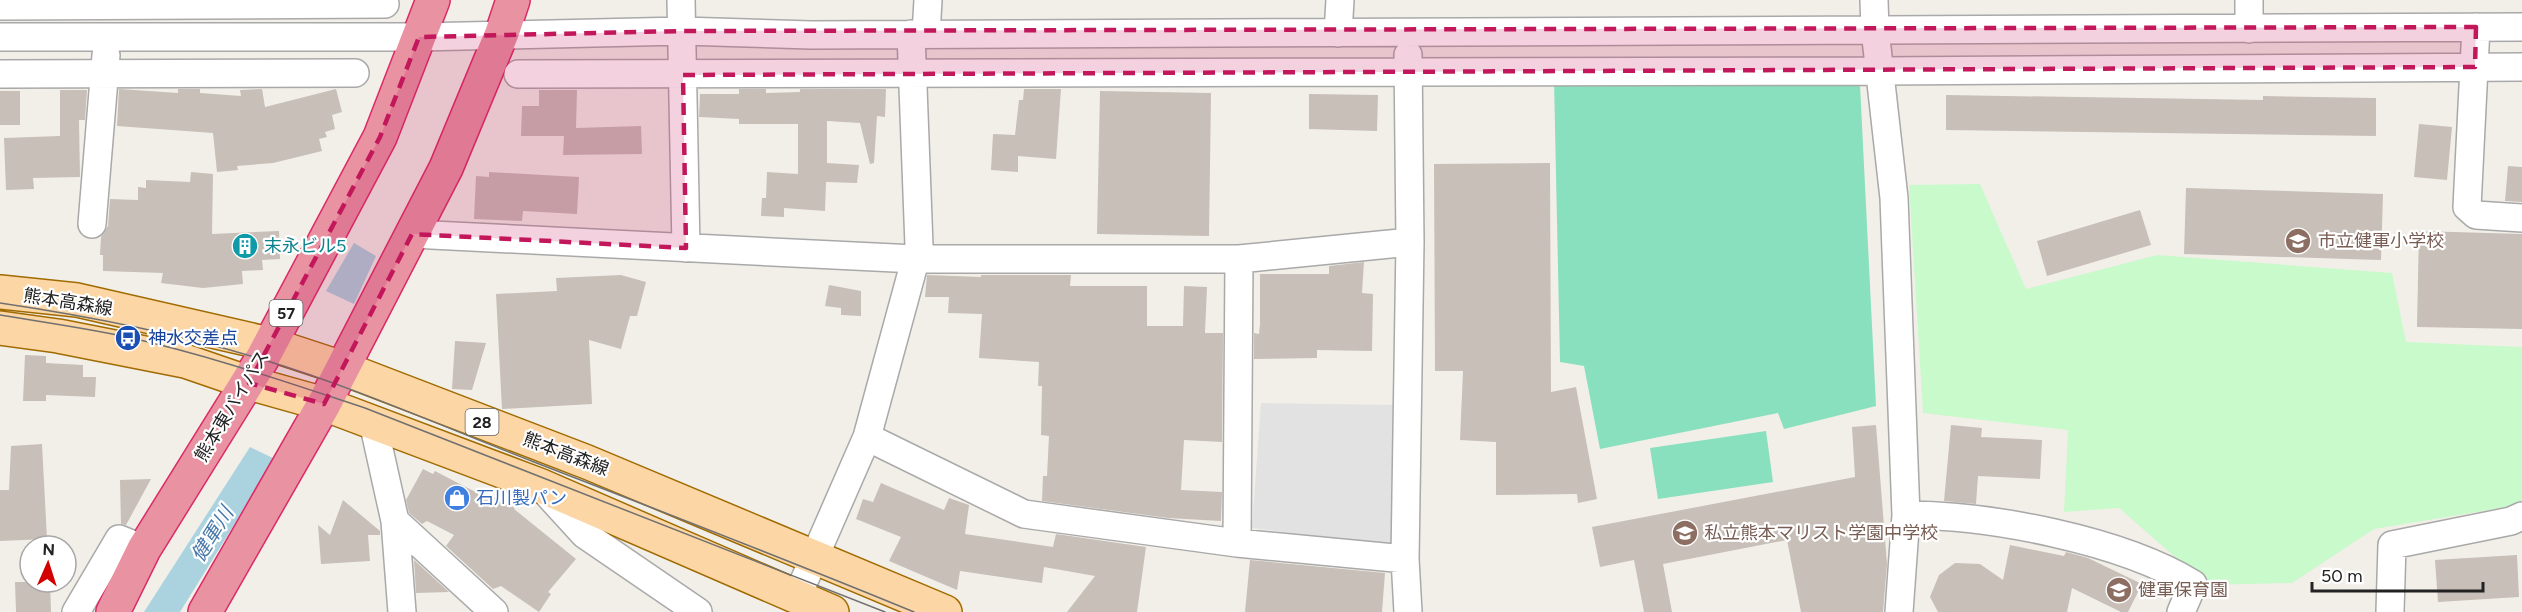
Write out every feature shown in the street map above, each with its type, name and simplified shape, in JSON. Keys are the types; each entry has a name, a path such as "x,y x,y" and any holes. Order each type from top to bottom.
{"highway":[{"name":"熊本東バイパス","path":"113,612 144,549 249,383 380,137 433,0"},
{"path":"205,612 324,404 446,168 502,33 513,0"}],"main road":[{"name":"熊本高森線","path":"0,292 77,300 269,344 342,368 587,462 945,612"},
{"name":"熊本高森線","path":"0,328 58,336 185,361 249,383 324,404 539,485 832,612"}],"street":[{"path":"681,0 686,248"},
{"path":"797,597 867,437 919,246 912,74 918,34 928,0"},
{"path":"1338,33 1340,0"},
{"path":"1874,0 1879,71 1894,198 1906,515 1899,612"},
{"path":"2249,0 2250,29"},
{"path":"187,35 189,2"},
{"path":"0,6 189,2 385,4"},
{"path":"2476,27 2467,207 2476,215 2522,218"},
{"path":"0,37 187,35 419,37 502,33 682,31 918,34 1408,33 2522,27"},
{"path":"1408,33 1410,242 1406,559 1408,612"},
{"path":"92,224 107,36"},
{"path":"518,74 2522,67"},
{"path":"0,74 355,73"},
{"path":"412,234 915,259 1239,259 1410,242"},
{"path":"1237,543 1239,259"},
{"path":"373,422 395,521 402,612"},
{"path":"867,437 1024,514 1237,543 1406,559"},
{"path":"539,485 584,534 698,612"},
{"path":"1906,515 1974,519 2048,532 2130,554 2171,571 2193,584 2181,612"},
{"path":"2390,612 2392,545 2511,521 2522,516"},
{"path":"395,521 494,612"},
{"path":"76,612 118,539 144,549"}],"highlighted area":[{"path":"2476,27 2475,67 683,75 686,248 412,234 324,404 249,383 380,137 419,37 682,31"}],"green space":[{"path":"1554,80 1860,85 1876,406 1784,429 1778,413 1600,449 1584,366 1560,362"},
{"path":"1980,184 2026,289 2157,255 2392,273 2406,342 2522,347 2522,500 2507,507 2374,529 2292,583 2207,585 2119,508 2064,512 2068,430 1923,413 1909,185"},
{"path":"1766,431 1773,482 1658,499 1650,448"}],"shaded area":[{"path":"1261,403 1397,405 1393,546 1252,528"}],"water":[{"path":"354,243 376,256 354,304 326,291"},
{"name":"健軍川","path":"250,447 275,459 180,612 144,612"}],"building":[{"path":"119,89 178,93 178,89 200,89 200,93 241,96 240,90 262,89 265,107 336,89 342,112 332,115 335,129 325,132 327,137 319,139 322,151 273,163 237,166 238,170 217,172 213,133 117,126"},
{"path":"739,89 766,89 766,93 800,92 800,89 886,89 885,117 877,116 874,163 870,164 860,123 827,121 827,163 859,165 857,183 826,182 825,211 784,208 784,217 761,216 762,198 766,198 767,172 798,174 798,124 739,124 739,119 699,117 700,94 739,94"},
{"path":"1024,89 1061,89 1056,159 1018,156 1018,172 991,170 993,134 1015,135 1019,100 1023,100"},
{"path":"60,90 87,90 85,120 79,120 80,177 33,178 34,189 6,190 4,138 60,136"},
{"path":"539,90 577,90 576,128 641,126 642,154 563,155 564,136 521,136 522,106 539,106"},
{"path":"0,91 20,91 20,125 0,125"},
{"path":"1100,91 1211,93 1209,236 1097,234"},
{"path":"1309,94 1378,95 1377,131 1309,129"},
{"path":"1946,95 2263,100 2263,96 2376,98 2376,136 1946,130"},
{"path":"2419,124 2452,127 2447,180 2414,177"},
{"path":"1550,163 1551,392 1576,387 1597,499 1578,503 1577,494 1496,495 1496,442 1460,440 1463,371 1435,371 1434,164"},
{"path":"2508,166 2522,167 2522,202 2505,201"},
{"path":"191,172 213,174 212,234 279,231 280,259 262,260 263,270 242,271 243,284 203,288 161,283 163,273 103,271 103,255 100,255 101,237 108,226 110,199 138,200 138,187 146,188 146,180 190,182"},
{"path":"489,172 579,177 577,214 523,211 522,221 474,219 476,176 489,177"},
{"path":"2186,188 2383,194 2381,260 2184,254"},
{"path":"2140,210 2151,245 2047,276 2037,241"},
{"path":"2419,231 2522,234 2522,329 2417,327"},
{"path":"1364,262 1362,293 1373,294 1372,351 1317,350 1317,358 1254,359 1254,333 1259,334 1260,324 1260,274 1329,274 1329,266"},
{"path":"621,275 646,282 637,316 630,316 621,349 589,340 592,404 502,409 496,294 557,291 556,278"},
{"path":"927,275 981,277 981,275 1071,275 1070,286 1147,286 1147,326 1183,326 1184,286 1207,287 1205,333 1223,333 1222,442 1184,440 1181,490 1222,492 1221,521 1168,518 1042,501 1043,476 1047,476 1049,436 1041,435 1042,386 1038,386 1039,362 979,358 982,314 948,313 949,297 925,297"},
{"path":"829,285 861,291 861,316 841,315 841,308 825,306"},
{"path":"455,341 486,343 472,390 452,389"},
{"path":"25,355 46,356 46,363 83,365 83,377 96,377 95,397 46,395 46,401 23,401"},
{"path":"1876,425 1887,564 1883,612 1801,612 1787,540 1663,564 1672,612 1644,612 1634,560 1600,567 1592,527 1855,477 1852,427"},
{"path":"1951,425 1982,428 1981,437 2042,440 2040,479 1978,476 1976,504 1944,501"},
{"path":"42,444 47,534 18,534 18,540 0,541 0,490 9,490 11,446"},
{"path":"423,469 433,474 435,471 481,495 483,491 515,508 576,559 548,592 551,594 539,612 501,586 493,589 446,546 454,535 427,521 422,524 409,513 406,500"},
{"path":"151,479 126,525 121,524 120,480"},
{"path":"881,483 944,510 949,498 969,505 965,534 1053,547 1056,534 1146,547 1137,612 1067,612 1095,576 1044,567 1042,583 960,571 957,590 889,561 901,537 856,519 863,499 873,502"},
{"path":"343,500 380,531 380,535 368,535 370,561 321,564 318,525 330,535"},
{"path":"2010,545 2064,556 2066,552 2088,558 2142,584 2128,612 2121,612 2072,588 2067,612 1938,612 1930,597 1939,575 1955,563 1980,564 2003,580"},
{"path":"2517,555 2519,597 2438,602 2435,560"},
{"path":"414,560 449,592 416,593"},
{"path":"1250,560 1385,573 1382,612 1245,612"},
{"path":"15,582 18,582 18,594 50,594 51,612 16,612"}],"tram line":[{"path":"0,303 164,333 296,370 399,408 914,612"},
{"path":"0,315 157,344 365,408 885,612"}],"place":[{"name":"市立健軍小学校","path":"2298,241"},
{"name":"末永ビル5","path":"245,246"},
{"name":"神水交差点","path":"128,338"},
{"name":"石川製パン","path":"457,498"},
{"name":"私立熊本マリスト学園中学校","path":"1685,533"},
{"name":"健軍保育園","path":"2119,590"}]}
